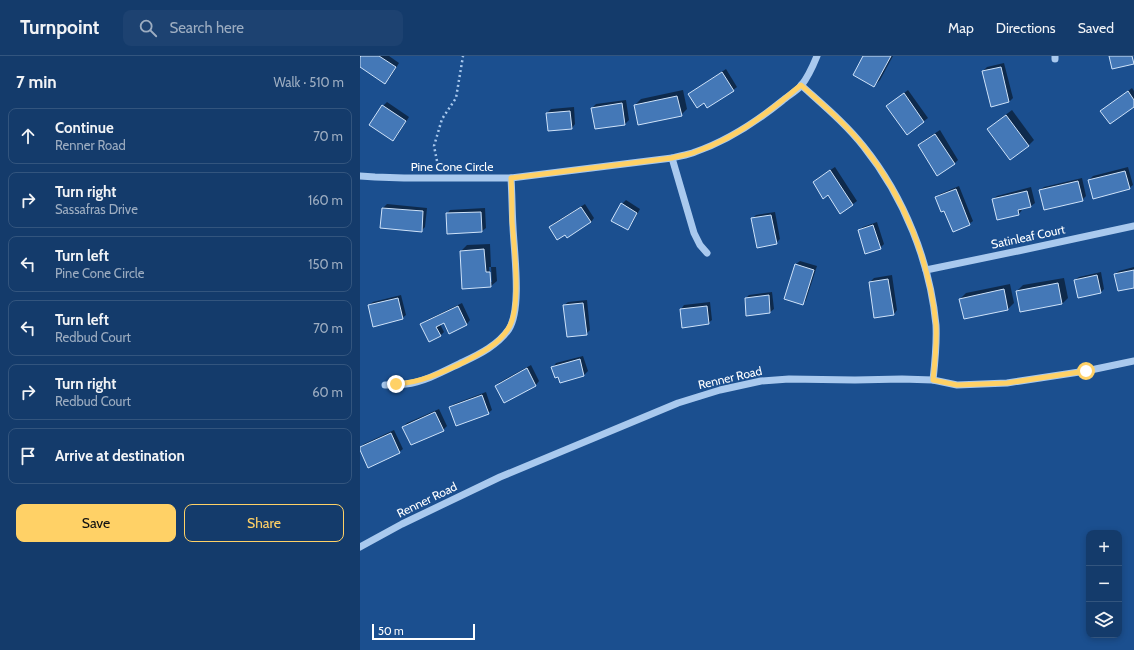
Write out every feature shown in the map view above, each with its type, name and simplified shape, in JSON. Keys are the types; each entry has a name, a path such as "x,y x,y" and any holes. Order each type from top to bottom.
{"street":[{"name":"Pine Cone Circle","path":"360,176 404,178 511,178 672,158 695,153 733,135 757,120 801,85 817,56"},
{"path":"801,85 851,131 875,160 895,193 903,210 926,270 936,326 936,351 933,380"},
{"path":"672,158 694,233 700,245 707,254"},
{"path":"385,385 407,384 424,379 458,365 488,349 508,329 513,320 516,294 511,178"},
{"name":"Satinleaf Court","path":"926,270 1134,226"},
{"name":"Renner Road","path":"360,547 402,524 500,476 678,403 720,390 761,381 789,378 933,380 957,385 1007,383 1086,371 1134,361"}],"path":[{"path":"437,161 434,146 442,120 456,98 463,56"}],"building":[{"path":"361,56 379,56 396,67 385,84 360,67"},
{"path":"863,56 891,56 874,87 853,75"},
{"path":"1109,56 1132,56 1134,64 1112,69"},
{"path":"1001,67 1009,102 991,107 982,71"},
{"path":"722,72 734,91 707,108 704,103 697,108 688,94"},
{"path":"1128,91 1134,100 1134,107 1110,124 1100,111"},
{"path":"904,93 924,122 907,135 886,106"},
{"path":"677,96 682,116 638,125 634,105"},
{"path":"622,103 625,125 595,129 591,108"},
{"path":"382,105 406,121 393,141 369,125"},
{"path":"570,111 572,129 548,131 546,113"},
{"path":"1006,115 1029,146 1010,160 987,129"},
{"path":"935,134 955,164 937,176 918,145"},
{"path":"830,170 853,205 840,214 828,195 823,199 813,182"},
{"path":"1125,171 1130,189 1093,199 1088,180"},
{"path":"1078,181 1083,201 1044,210 1039,190"},
{"path":"956,189 970,225 953,232 944,211 941,212 935,197"},
{"path":"1027,191 1031,207 1018,210 1019,215 997,220 992,199"},
{"path":"621,203 637,213 628,230 611,221"},
{"path":"581,207 591,222 567,238 565,235 557,240 549,227"},
{"path":"382,208 423,211 422,232 380,228"},
{"path":"481,212 482,232 447,234 446,213"},
{"path":"771,215 777,244 757,248 751,218"},
{"path":"873,225 881,249 865,254 858,230"},
{"path":"484,249 486,272 490,272 491,287 462,289 460,251"},
{"path":"795,264 814,270 803,305 784,299"},
{"path":"1134,270 1134,288 1118,291 1114,274"},
{"path":"1097,275 1101,293 1078,298 1074,280"},
{"path":"888,279 894,315 874,318 869,282"},
{"path":"1058,283 1062,304 1020,312 1016,291"},
{"path":"1004,289 1008,310 964,319 959,299"},
{"path":"769,295 770,313 746,316 745,298"},
{"path":"398,298 403,319 373,327 368,305"},
{"path":"583,303 587,335 567,337 563,305"},
{"path":"458,306 467,325 449,334 444,323 436,327 441,336 429,342 420,324"},
{"path":"707,306 709,324 682,328 680,309"},
{"path":"580,359 584,376 560,383 558,377 555,378 551,367"},
{"path":"527,368 536,386 504,403 495,386"},
{"path":"482,395 489,414 456,426 449,407"},
{"path":"435,412 444,431 411,445 402,427"},
{"path":"391,433 400,453 368,468 360,447"}],"route":[{"path":"396,384 407,384 424,379 458,365 488,349 508,329 513,320 516,294 511,178 672,158 695,153 718,143 757,120 801,85 851,131 864,146 875,160 895,193 903,210 926,270 934,309 936,351 933,380 957,385 1007,383 1086,371"}]}
